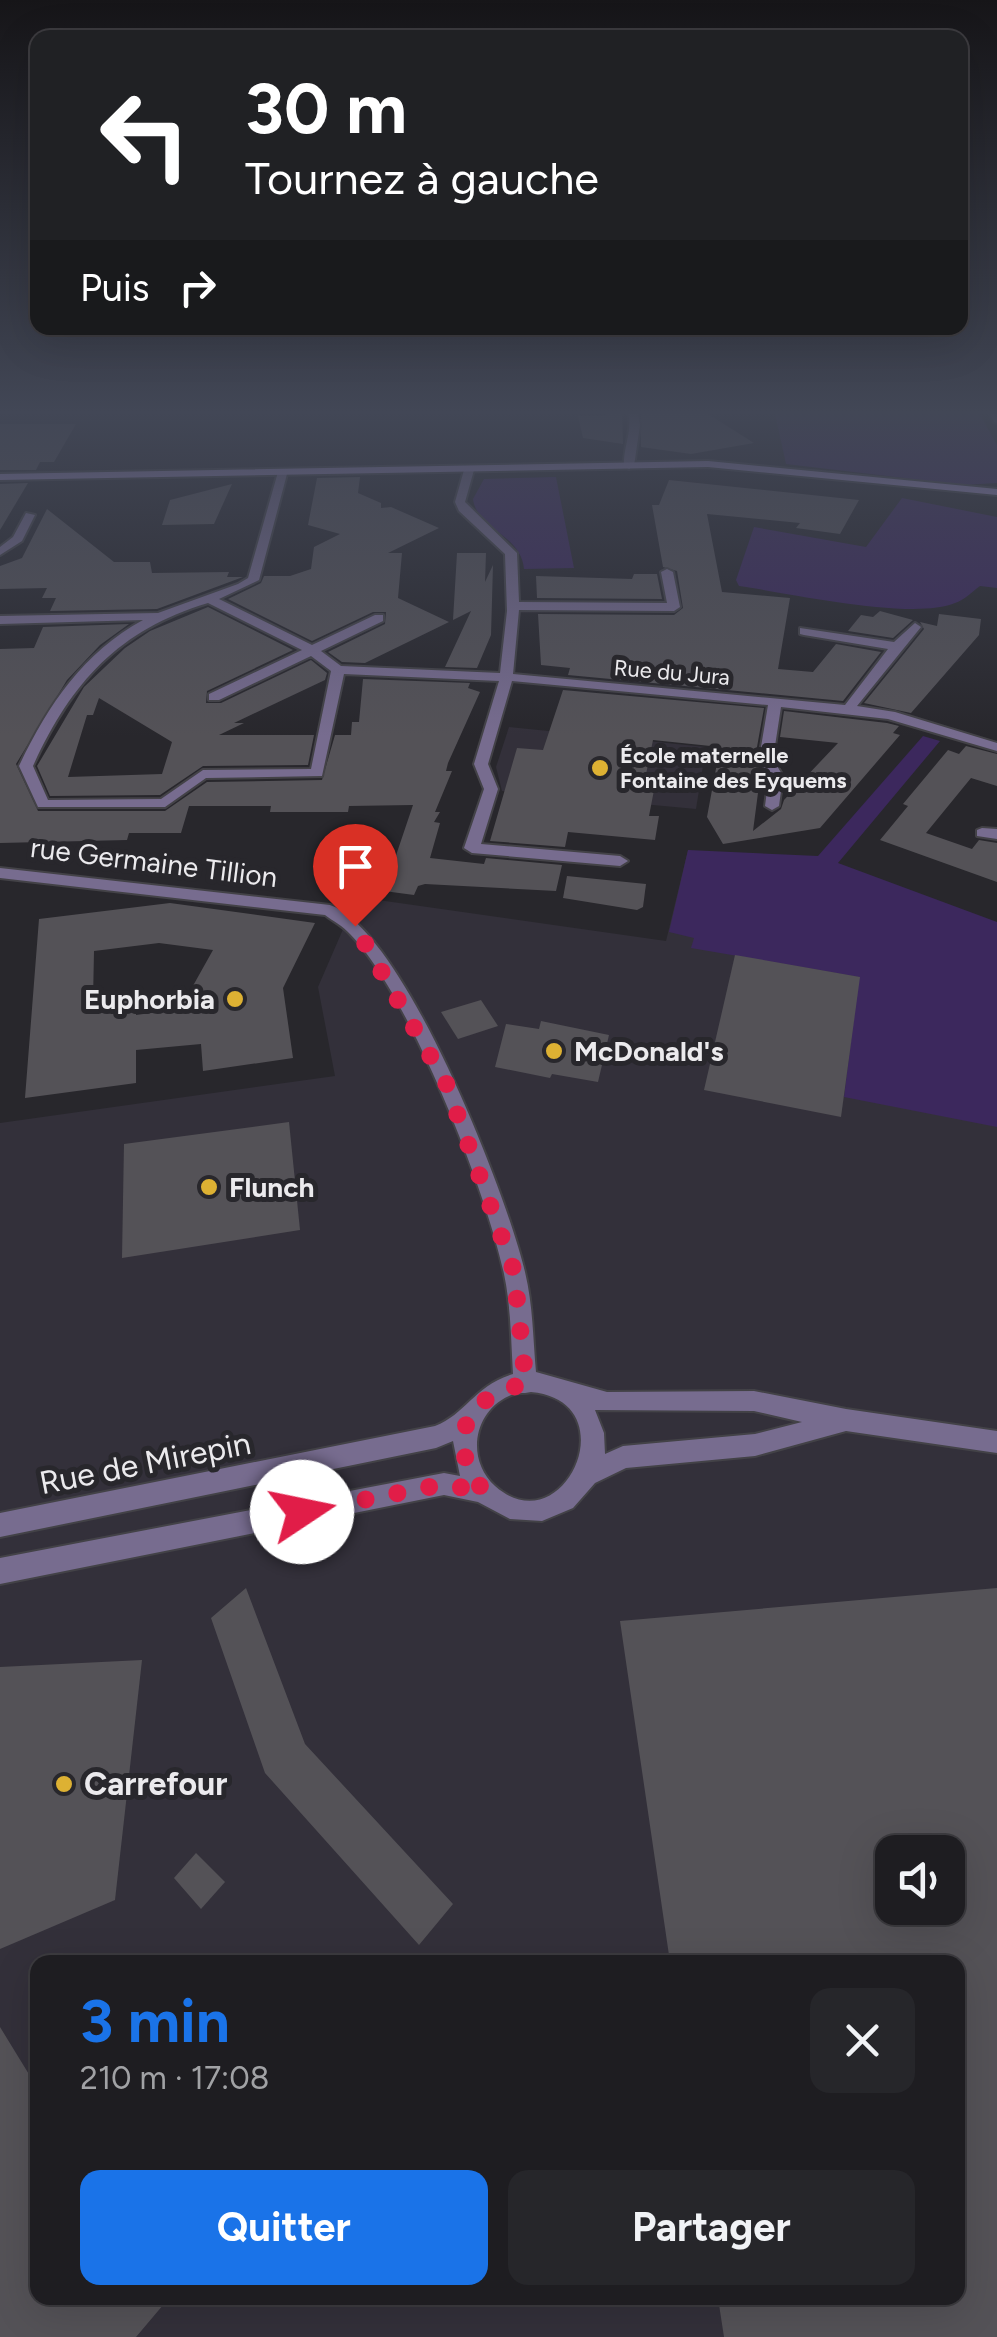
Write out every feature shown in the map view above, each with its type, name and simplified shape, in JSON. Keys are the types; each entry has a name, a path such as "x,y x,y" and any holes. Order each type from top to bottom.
{"street":[{"path":"0,552 18,539 28,518"},
{"path":"211,600 310,650 338,670 317,773 203,774 165,803 43,804 26,766 50,710 97,656 160,616 211,600 254,580 270,518"},
{"path":"476,518 511,553 515,636 507,691 481,764 491,790 472,848 620,860"},
{"path":"514,606 674,606 668,572"},
{"path":"0,620 160,616"},
{"path":"214,697 379,618"},
{"path":"848,709 881,672 894,646 915,626"},
{"path":"804,630 894,646"},
{"name":"Rue du Jura","path":"338,670 507,677 848,709 890,714 997,748"},
{"path":"772,806 776,776 766,759 775,702"},
{"name":"rue Germaine Tillion","path":"0,873 330,910 355,926 446,1083 514,1271 526,1384"},
{"path":"846,1420 755,1445 623,1456 590,1473 574,1492 540,1507 502,1502 485,1492 470,1475 462,1454 463,1433 471,1413 504,1388 526,1384 607,1402 754,1401 846,1420 997,1442"},
{"path":"564,1393 579,1405 596,1437 590,1473"},
{"name":"Rue de Mirepin","path":"0,1526 436,1437 456,1429 471,1413"},
{"path":"0,1571 444,1484 485,1492"}],"shaded area":[{"path":"482,518 564,518 574,568 524,569 521,557"},
{"path":"887,518 997,518 997,588 980,586 955,603 910,609 850,604 739,586 736,580 754,527 866,547"},
{"name":"École maternelle Fontaine des Eyquems","path":"509,727 706,747 696,809 502,791 496,767"},
{"path":"923,736 940,741 838,863 997,922 997,1127 844,1097 859,977 691,948 694,938 669,932 688,850 818,856"},
{"path":"688,850 997,922 997,2337 0,2337 0,1123 335,1076 318,987 357,897 666,941"}],"building":[{"path":"42,518 58,518 114,562 150,562 152,573 229,572 227,577 243,577 157,609 50,611 56,598 42,598 47,588 0,589 0,566 22,558"},
{"path":"164,518 217,518 214,524 162,525"},
{"path":"309,518 416,518 439,528 388,553 402,553 398,598 449,622 365,663 342,662 328,652 385,624 386,612 373,612 312,641 228,599 261,583 264,576 290,576 311,569 314,547 340,534 308,525"},
{"path":"654,518 708,518 722,592 790,598 778,669 813,672 836,644 881,652 843,701 568,675 570,668 541,665 538,614 674,615 683,608 677,571 663,567"},
{"path":"749,518 849,518 840,534 796,528 800,523"},
{"path":"457,553 486,553 485,582 493,565 491,635 477,668 445,667 471,611 453,620"},
{"path":"634,574 657,574 662,599 537,598 536,576 632,579"},
{"path":"208,607 293,650 207,691 206,703 221,703 311,660 327,673 325,680 234,723 244,723 219,735 314,735 308,765 203,766 160,795 50,796 37,766 84,687 125,648 150,631","holes":["99,698 172,742 162,774 68,777 87,715 93,715"]},
{"path":"880,611 913,620 893,638 848,631 861,615 873,617"},
{"path":"939,614 981,619 979,635 911,713 864,703 924,629 920,622 937,626"},
{"path":"129,624 100,645 67,680 16,764 38,811 165,811 207,782 322,780 335,735 351,735 352,722 359,722 363,679 470,683 468,688 480,692 448,763 446,771 452,771 435,812 440,812 434,822 440,823 430,858 484,864 486,858 562,865 556,891 425,884 418,886 414,895 384,891 413,805 349,806 348,812 270,812 271,806 189,806 181,833 129,833 127,840 0,843 0,649 34,648 43,627"},
{"path":"563,690 764,708 755,758 761,770 753,831 781,809 784,800 838,743 780,737 784,711 887,723 899,726 893,733 900,735 820,828 723,844 707,817 720,747 653,740 644,784 655,785 649,816 659,816 655,840 568,832 565,847 490,841 517,748 543,750"},
{"path":"966,746 997,754 997,786 971,778 926,833 972,849 979,840 997,843 997,882 880,840 908,806 903,804 948,750 959,754"},
{"path":"567,876 646,884 643,907 637,910 563,898"},
{"name":"Euphorbia","path":"170,903 315,923 283,988 293,1058 203,1071 201,1044 136,1050 136,1083 25,1098 39,919","holes":["159,943 213,950 180,1009 136,1015 135,996 93,1001 94,951"]},
{"path":"735,955 860,977 841,1117 704,1090"},
{"path":"481,1000 498,1026 458,1039 441,1012"},
{"name":"McDonald's","path":"541,1021 609,1035 598,1082 495,1067 506,1024 539,1029"},
{"name":"Flunch","path":"289,1122 300,1230 122,1258 124,1144"},
{"name":"Carrefour","path":"246,1588 305,1744 453,1904 419,1945 265,1773 211,1618"},
{"path":"997,1588 997,2337 724,2337 719,2305 965,2305 965,1955 669,1955 620,1621"},
{"name":"Carrefour","path":"142,1660 115,1900 0,1949 0,1667"},
{"path":"196,1853 225,1882 201,1909 174,1878"},
{"path":"0,2027 30,2076 30,2305 163,2305 136,2337 0,2337"}],"place":[{"name":"École maternelle Fontaine des Eyquems","path":"600,768"},
{"name":"Euphorbia","path":"235,999"},
{"name":"McDonald's","path":"554,1051"},
{"name":"Flunch","path":"209,1187"},
{"name":"Carrefour","path":"64,1784"}],"route":[{"path":"302,1512 444,1484 485,1492 470,1475 462,1454 463,1433 471,1413 485,1398 504,1388 526,1384 514,1271 446,1083 355,926"}]}
